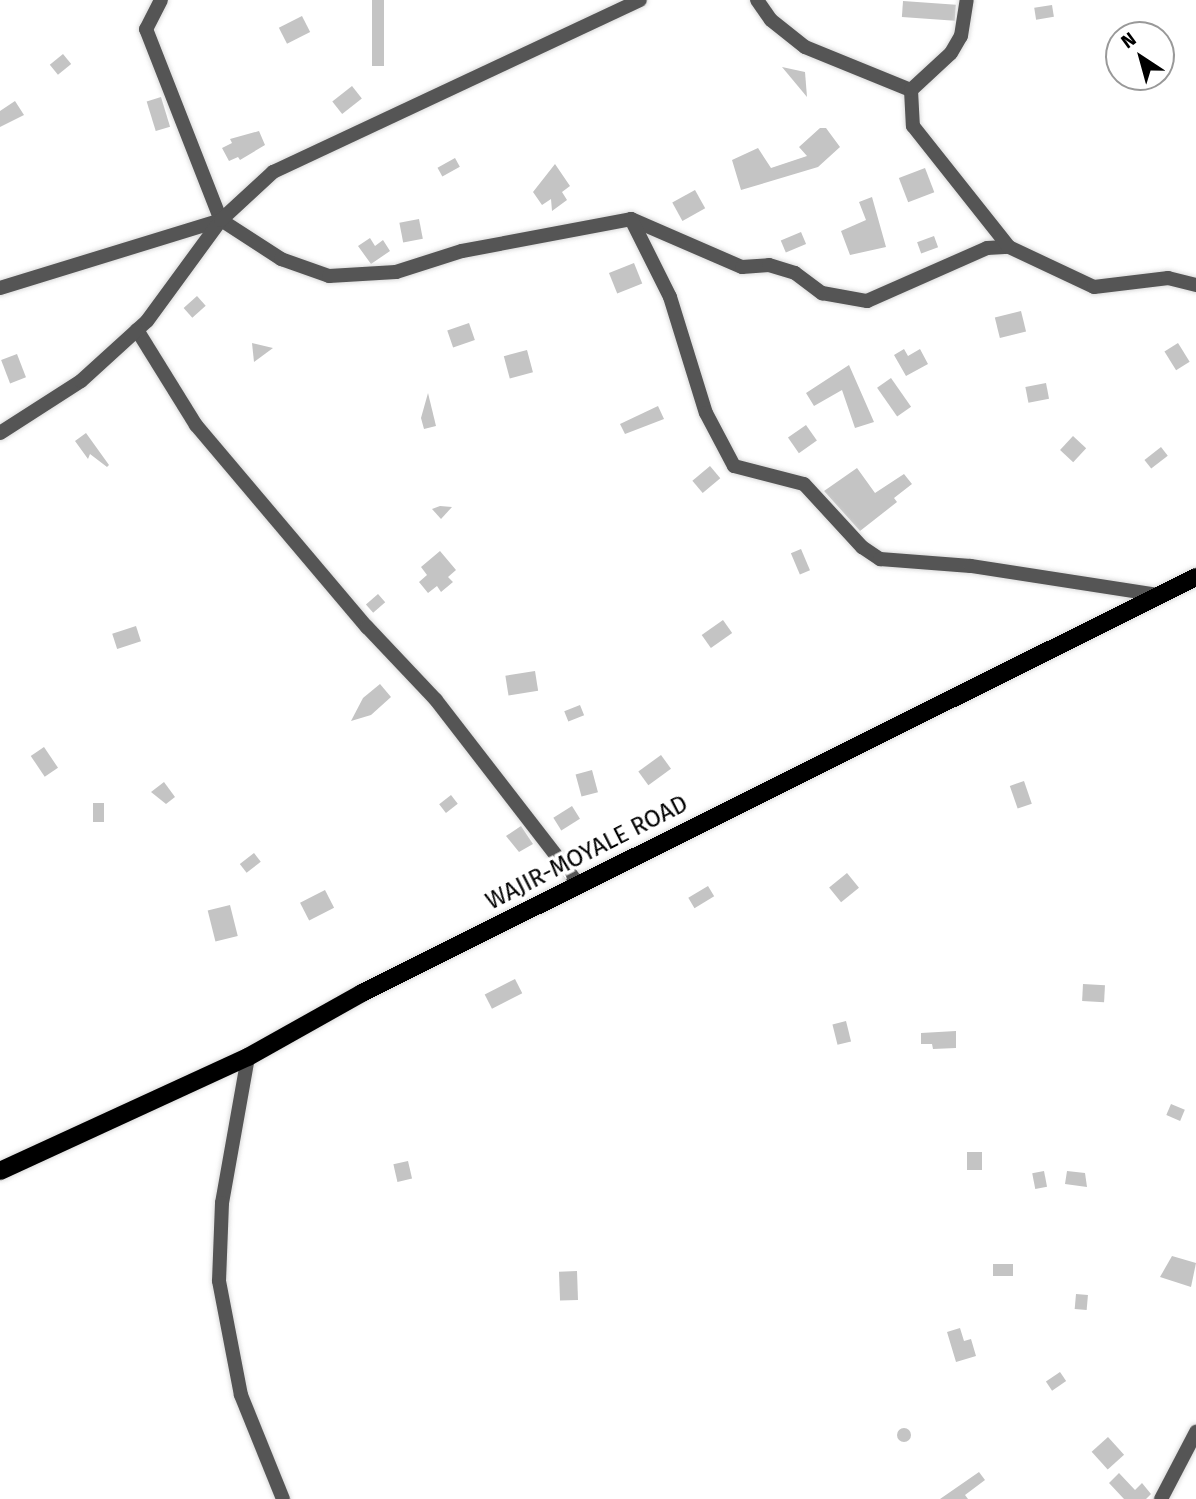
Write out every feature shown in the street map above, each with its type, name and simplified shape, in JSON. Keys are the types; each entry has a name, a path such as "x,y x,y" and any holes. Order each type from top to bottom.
{"main road":[{"name":"WAJIR-MOYALE ROAD","path":"0,1171 248,1057 362,993 1196,577"}],"street":[{"path":"161,0 146,29 220,220 281,259 329,276 396,272 462,251 631,219 742,267 769,265 795,273 822,293 867,301 987,248 1009,247"},
{"path":"0,433 81,381 137,330 163,303 220,220 292,161 376,127 640,0"},
{"path":"757,0 771,20 805,47 911,90"},
{"path":"967,0 961,36 951,52 911,90 913,127 1009,247 1094,287 1168,278 1196,285"},
{"path":"631,219 670,297 706,413 734,466 804,484 862,547 880,559 971,566 1159,595"},
{"path":"0,288 220,220"},
{"path":"137,330 196,425 367,627 436,700 578,884"},
{"path":"248,1057 222,1203 219,1281 241,1395 283,1499"},
{"path":"1161,1499 1196,1432"}],"building":[{"path":"372,0 384,0 384,66 372,66"},
{"path":"903,1 956,5 955,21 902,17"},
{"path":"1052,5 1054,17 1036,20 1034,8"},
{"path":"302,16 310,32 287,44 279,28"},
{"path":"63,54 71,64 58,75 50,65"},
{"path":"782,67 805,72 807,97"},
{"path":"352,86 362,99 342,114 332,101"},
{"path":"161,97 170,127 156,131 147,101"},
{"path":"15,101 24,115 0,127 0,111"},
{"path":"820,128 826,128 840,147 818,167 741,190 732,160 758,148 771,168 807,156 799,147"},
{"path":"259,131 265,145 240,160 238,157 229,161 222,148 232,143 230,139"},
{"path":"455,158 460,167 442,176 438,168"},
{"path":"555,164 570,186 562,192 567,200 552,211 551,199 542,205 533,192"},
{"path":"925,168 934,192 908,202 899,178"},
{"path":"695,190 705,208 682,221 672,203"},
{"path":"872,197 886,247 850,255 841,231 866,220 859,202"},
{"path":"419,219 423,239 403,242 399,223"},
{"path":"801,232 806,244 786,253 781,241"},
{"path":"934,236 938,247 921,253 917,242"},
{"path":"370,238 375,246 383,240 390,251 371,264 358,246"},
{"path":"634,263 642,283 617,294 609,273"},
{"path":"197,296 206,306 192,318 184,308"},
{"path":"1021,311 1026,331 1000,338 995,318"},
{"path":"469,323 475,340 453,348 447,330"},
{"path":"252,343 273,348 254,362"},
{"path":"1178,343 1190,362 1176,370 1164,351"},
{"path":"904,349 908,356 920,349 928,364 906,376 894,355"},
{"path":"527,350 533,372 510,378 504,356"},
{"path":"17,354 26,377 10,383 1,360"},
{"path":"849,365 874,422 855,428 842,390 814,406 806,393"},
{"path":"891,378 911,407 897,416 877,388"},
{"path":"1046,383 1049,399 1028,403 1025,387"},
{"path":"428,393 436,426 424,429 421,418"},
{"path":"658,406 664,419 625,434 620,424"},
{"path":"806,425 817,441 799,453 788,438"},
{"path":"86,433 109,465 107,467 90,454 88,459 75,441"},
{"path":"1073,436 1086,448 1073,462 1060,450"},
{"path":"1161,447 1168,456 1151,469 1144,460"},
{"path":"710,466 720,478 703,493 692,481"},
{"path":"857,468 875,493 904,474 912,484 894,498 897,502 860,531 824,491"},
{"path":"440,506 452,507 441,519 432,509"},
{"path":"801,549 810,570 800,574 791,553"},
{"path":"440,551 456,570 448,577 453,582 441,592 437,586 428,593 419,582 427,575 421,567"},
{"path":"378,594 385,602 373,613 366,604"},
{"path":"723,620 732,633 711,648 702,635"},
{"path":"136,626 141,641 117,649 112,634"},
{"path":"535,671 538,691 508,695 505,676"},
{"path":"380,684 391,697 371,715 351,721 363,698"},
{"path":"580,705 584,715 568,722 564,711"},
{"path":"44,747 58,768 45,777 31,756"},
{"path":"661,755 671,769 648,785 638,771"},
{"path":"592,770 598,792 582,797 576,774"},
{"path":"1024,781 1032,804 1018,809 1010,786"},
{"path":"164,782 175,797 166,804 151,792"},
{"path":"451,795 458,804 446,813 439,804"},
{"path":"93,803 104,803 104,822 93,822"},
{"path":"572,806 580,819 561,830 553,818"},
{"path":"521,826 533,844 519,852 506,836"},
{"path":"254,853 261,862 247,873 240,864"},
{"path":"847,873 859,888 841,902 829,887"},
{"path":"708,886 714,896 694,908 688,898"},
{"path":"325,890 334,908 309,921 300,903"},
{"path":"230,905 238,936 215,942 208,911"},
{"path":"515,979 522,993 492,1009 485,994"},
{"path":"1083,984 1105,985 1104,1002 1082,1001"},
{"path":"846,1021 851,1041 837,1045 832,1024"},
{"path":"956,1031 956,1048 933,1049 932,1044 921,1044 921,1033"},
{"path":"1171,1104 1185,1110 1180,1121 1166,1115"},
{"path":"967,1152 982,1152 982,1170 967,1170"},
{"path":"408,1161 412,1179 397,1182 393,1164"},
{"path":"1044,1171 1047,1187 1035,1189 1032,1173"},
{"path":"1067,1171 1085,1173 1087,1187 1065,1184"},
{"path":"1172,1256 1196,1263 1191,1287 1160,1277"},
{"path":"993,1264 1013,1264 1013,1276 993,1276"},
{"path":"577,1271 578,1300 560,1301 559,1272"},
{"path":"1076,1294 1088,1295 1087,1310 1075,1309"},
{"path":"960,1328 964,1341 971,1339 976,1356 956,1362 947,1332"},
{"path":"1060,1372 1066,1381 1052,1391 1046,1382"},
{"path":"901,1428 907,1428 911,1435 907,1442 901,1442 897,1438 897,1432"},
{"path":"1108,1437 1124,1455 1108,1470 1092,1452"},
{"path":"979,1472 985,1480 965,1495 968,1499 940,1499"},
{"path":"1119,1473 1135,1490 1142,1483 1151,1494 1146,1499 1124,1499 1109,1483"}]}
